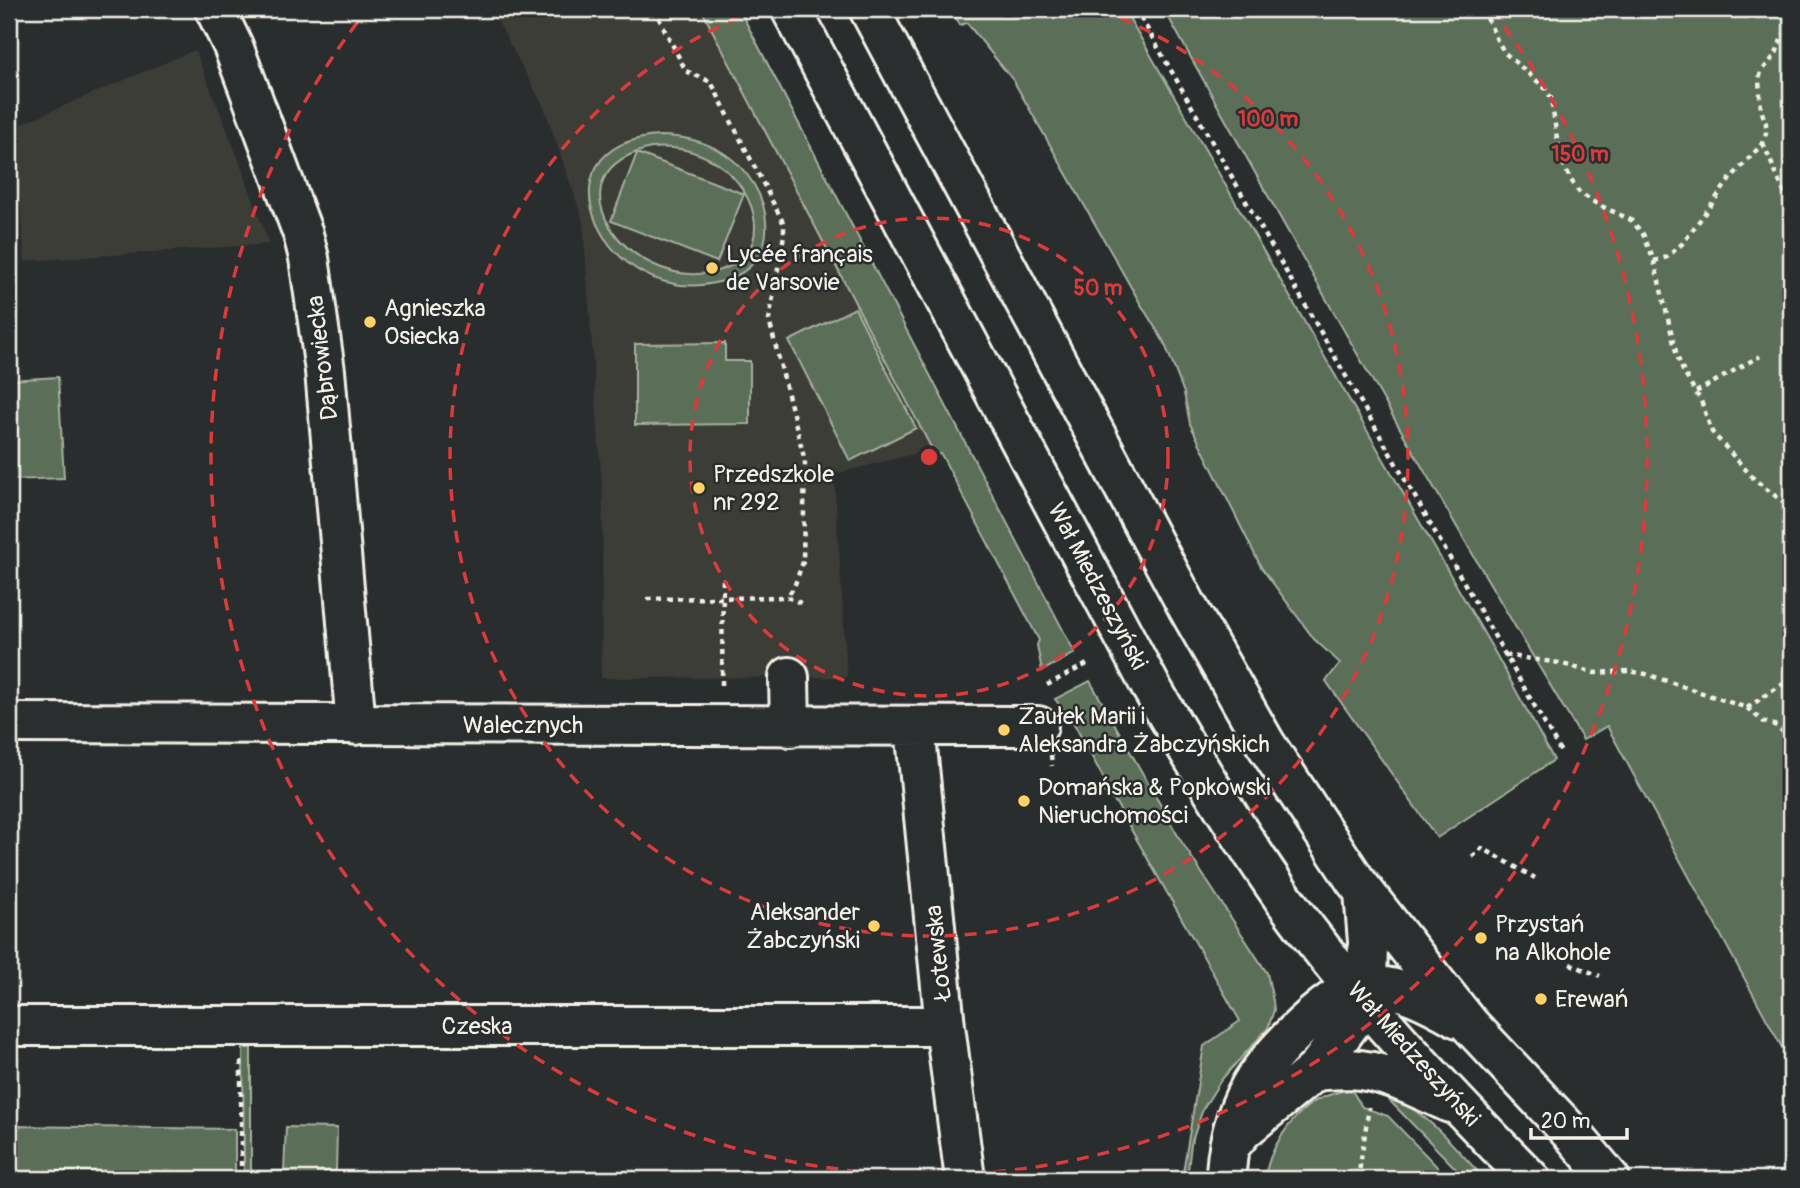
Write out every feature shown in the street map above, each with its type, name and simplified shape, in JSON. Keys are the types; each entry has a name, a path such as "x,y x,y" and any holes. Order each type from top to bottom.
{"main road":[{"name":"Dąbrowiecka","path":"215,9 233,46 303,234 309,258 325,371 356,724"},
{"name":"Wał Miedzeszyński","path":"791,9 1151,687 1214,794 1285,901 1309,931 1464,1110 1531,1179"},
{"path":"869,9 1187,606 1265,743 1364,892 1469,1024 1575,1137 1610,1179"},
{"path":"789,677 790,727"},
{"name":"Walecznych","path":"9,723 1038,726"},
{"name":"Łotewska","path":"915,727 945,1026 965,1179"},
{"path":"1228,1163 1242,1130 1305,1078 1356,1016 1368,942 1364,892"},
{"path":"1309,931 1319,956 1322,978 1310,1020"},
{"path":"1228,1163 1238,1116 1249,1088 1270,1058 1334,999 1362,991 1400,990 1469,1024"},
{"name":"Czeska","path":"9,1026 945,1026"},
{"path":"1305,1078 1350,1069 1371,1072 1412,1086 1464,1110"}],"path":[{"path":"654,9 686,71 711,82 784,224 769,320 805,461 803,562 794,587 787,597"},
{"path":"1136,9 1562,754"},
{"path":"1483,9 1505,52 1546,89 1551,98 1559,152 1569,177 1579,192 1631,220 1643,234 1654,261 1677,356 1696,392 1712,432 1755,480 1791,508"},
{"path":"1654,261 1667,257 1683,243 1730,179 1763,142 1766,123 1761,110 1759,80 1761,72 1776,54 1783,34"},
{"path":"1763,142 1791,209"},
{"path":"1696,392 1760,356"},
{"path":"722,685 723,576"},
{"path":"648,599 787,597 803,604"},
{"path":"1504,655 1559,663 1595,673 1628,671 1646,674 1747,708 1764,722 1777,726 1791,740"},
{"path":"1047,685 1088,663"},
{"path":"1747,708 1781,685 1791,684"},
{"path":"1472,857 1482,848 1535,878"},
{"path":"1570,964 1600,976"},
{"path":"242,1057 242,1179"},
{"path":"1358,1179 1371,1096"}],"shaded area":[{"path":"491,9 701,9 933,447 834,474 847,677 601,678 603,498 583,220 544,107"},
{"path":"195,50 269,244 25,261 14,127"}],"green space":[{"path":"701,9 739,9 1075,653 1042,671 1037,645 1039,640 941,454 935,455"},
{"path":"951,9 1124,9 1497,656 1554,760 1437,838 1326,681 1340,663 1314,639 1261,567 1190,424 1184,393 1164,342 1013,80 967,23 960,25"},
{"path":"1164,9 1791,9 1791,1064 1607,726 1583,740 1370,377"},
{"path":"668,136 701,143 725,154 741,168 754,185 763,204 766,224 764,242 756,259 741,273 719,282 678,284 642,273 614,251 596,223 590,193 597,166 619,146","holes":["651,148 686,150 710,159 732,176 744,191 755,223 754,239 747,253 733,264 713,272 682,273 652,264 628,247 610,226 601,203 603,180 619,161"]},
{"path":"637,153 744,194 717,262 611,221"},
{"path":"855,308 916,428 850,461 789,341"},
{"path":"725,343 725,361 750,361 750,424 635,425 635,344"},
{"path":"58,377 64,478 9,480 9,380"},
{"path":"1090,681 1181,841 1267,973 1273,1001 1274,1010 1268,1028 1221,1080 1203,1109 1191,1144 1187,1179 1182,1178 1204,1046 1240,1021 1116,803 1104,792 1105,781 1073,722 1055,699"},
{"path":"243,1048 251,1048 251,1171 284,1171 286,1127 337,1128 336,1171 316,1172 377,1173 377,1179 244,1179"},
{"path":"1351,1089 1362,1107 1388,1116 1449,1179 1265,1179 1275,1146 1297,1116 1318,1100"},
{"path":"1387,1098 1400,1102 1427,1120 1485,1179 1466,1179"},
{"path":"9,1126 235,1129 235,1179 98,1179 97,1171 16,1171 15,1179 9,1179"}],"place":[{"name":"Lycée français de Varsovie","path":"712,268"},
{"name":"Agnieszka Osiecka","path":"370,322"},
{"name":"Przedszkole nr 292","path":"699,488"},
{"name":"Zaułek Marii i Aleksandra Żabczyńskich","path":"1004,730"},
{"name":"Domańska & Popkowski Nieruchomości","path":"1024,801"},
{"name":"Aleksander Żabczyński","path":"874,926"},
{"name":"Przystań na Alkohole","path":"1481,938"},
{"name":"Erewań","path":"1541,999"}]}
